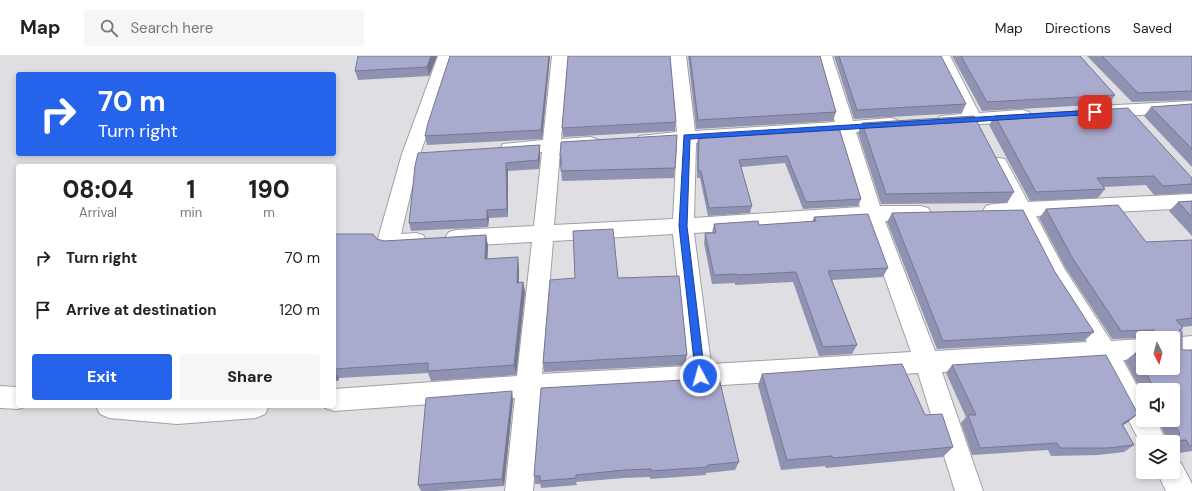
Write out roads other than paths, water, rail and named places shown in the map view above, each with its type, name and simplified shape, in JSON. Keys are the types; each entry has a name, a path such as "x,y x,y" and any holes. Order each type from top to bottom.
{"street":[{"path":"446,56 418,154 388,242 872,214 944,212"},
{"path":"519,491 560,56"},
{"path":"678,56 686,137 683,226 700,376"},
{"path":"824,56 872,214 927,362 969,491"},
{"path":"942,56 1024,210 1056,274 1105,351 1150,435"},
{"path":"1110,94 1141,127"},
{"path":"1085,112 1192,106"},
{"path":"928,122 1038,115"},
{"path":"631,140 905,123"},
{"path":"497,149 607,142"},
{"path":"976,212 1192,201"},
{"path":"1180,347 1192,346"},
{"path":"336,400 528,386 1136,349"},
{"path":"0,397 16,398"},
{"path":"132,408 177,412 230,408"},
{"path":"1174,479 1181,491"}]}
